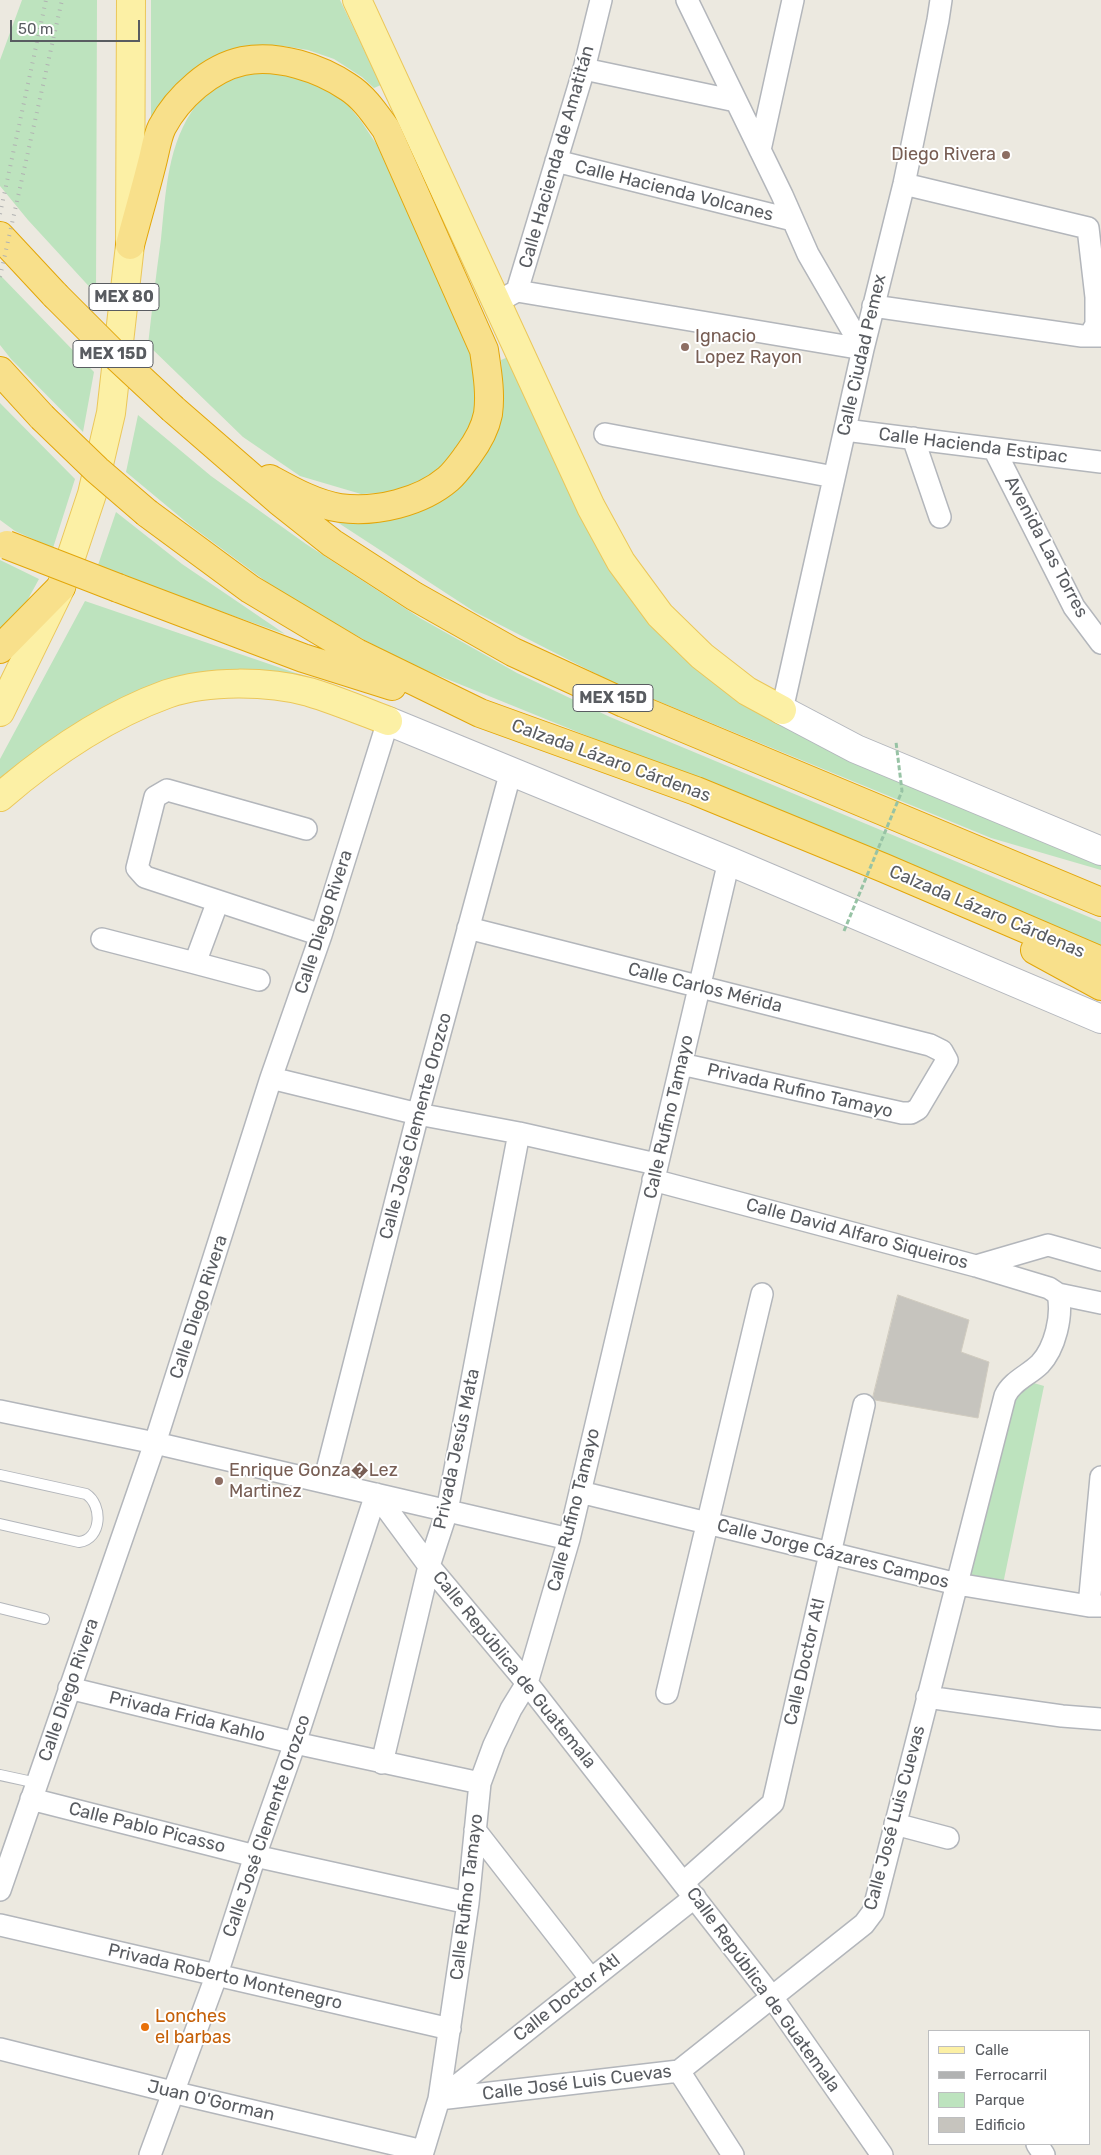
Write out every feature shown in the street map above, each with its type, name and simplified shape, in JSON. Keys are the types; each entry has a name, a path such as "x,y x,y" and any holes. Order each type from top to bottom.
{"highway":[{"path":"130,245 162,128 177,104 196,85 216,72 243,61 271,60 302,65 325,73 350,88 370,108 386,129 484,350 489,386 488,415 476,445 449,478 423,495 389,506 352,509 330,506 292,491 222,451"},
{"name":"MEX 15D","path":"0,236 116,356 174,410 278,501 332,543 414,596 513,652 624,703 1101,902"},
{"name":"Calzada Lázaro Cárdenas","path":"0,371 42,417 97,470 146,513 250,589 357,653 480,713 696,791 884,868 1101,961"},
{"path":"3,543 303,658 480,713"},
{"path":"0,649 14,637 61,587"},
{"path":"976,850 1101,883"},
{"path":"884,868 1101,986"}],"main road":[{"name":"MEX 80","path":"0,712 61,587 92,494 111,413 130,245 131,0"},
{"path":"357,0 507,296 591,507 622,562 660,615 702,656 747,692 856,749 1101,851"},
{"path":"0,797 58,752 111,719 168,694 208,685 264,685 309,692 388,721 729,861 1101,1019"}],"street":[{"name":"Calle Hacienda de Amatitán","path":"507,296 556,161 584,69 601,0"},
{"path":"687,0 808,254 863,349"},
{"path":"760,150 793,0"},
{"name":"Calle Ciudad Pemex","path":"782,710 844,430 904,184 941,0"},
{"path":"584,69 736,101"},
{"name":"Calle Hacienda Volcanes","path":"556,161 793,220"},
{"path":"874,306 1082,336 1096,336 1094,225 904,184"},
{"path":"507,296 863,349"},
{"name":"Calle Hacienda Estipac","path":"844,430 1101,462"},
{"path":"604,434 834,477"},
{"path":"913,438 940,517"},
{"name":"Avenida Las Torres","path":"994,449 1074,607 1101,642"},
{"name":"Calle Diego Rivera","path":"0,1890 155,1443 271,1078 321,935 388,721"},
{"name":"Calle José Clemente Orozco","path":"324,1482 418,1114 511,771"},
{"path":"306,829 166,790 158,794 136,864 139,872 145,877 321,935"},
{"name":"Calle Rufino Tamayo","path":"423,2153 440,2099 468,1904 480,1783 510,1709 527,1683 569,1539 729,861"},
{"path":"195,963 218,901"},
{"name":"Calle Carlos Mérida","path":"468,928 930,1045 942,1051 946,1057 946,1063 918,1109"},
{"path":"102,938 259,980"},
{"name":"Privada Rufino Tamayo","path":"682,1064 902,1113 911,1113 918,1109"},
{"name":"Calle David Alfaro Siqueiros","path":"271,1078 418,1114 519,1133 976,1266 1049,1288 1058,1294 1101,1303"},
{"name":"Privada Jesús Mata","path":"382,1763 429,1566 447,1511 519,1133"},
{"path":"976,1266 1048,1245 1101,1260"},
{"path":"667,1693 762,1294"},
{"name":"Calle José Luis Cuevas","path":"440,2099 679,2071 864,1924 872,1912 1006,1396 1010,1388 1039,1365 1050,1351 1060,1308 1058,1294"},
{"name":"Calle Doctor Atl","path":"440,2099 591,1979 690,1890 773,1803 864,1405"},
{"path":"0,1411 155,1443 569,1539"},
{"path":"1095,1606 1101,1477"},
{"name":"Calle Jorge Cázares Campos","path":"580,1492 957,1584 1095,1606"},
{"name":"Calle José Clemente Orozco","path":"150,2155 217,1974 376,1494"},
{"name":"Calle República de Guatemala","path":"376,1494 429,1566 527,1683 772,1997 882,2155"},
{"name":"Privada Frida Kahlo","path":"70,1688 295,1743 480,1783"},
{"path":"927,1697 1062,1716 1101,1719"},
{"name":"Calle Pablo Picasso","path":"34,1791 255,1856 468,1904"},
{"path":"895,1824 948,1838"},
{"path":"475,1830 591,1979"},
{"name":"Privada Roberto Montenegro","path":"0,1925 450,2029"},
{"name":"Juan O'Gorman","path":"0,2049 423,2153"},
{"path":"679,2071 733,2155"}],"lane":[{"path":"0,1474 86,1494 96,1504 98,1510 95,1531 83,1541 0,1524"},
{"path":"0,1608 44,1619"},
{"path":"0,1775 34,1791"}],"path":[{"path":"844,931 902,791 896,742"}],"green space":[{"path":"22,0 97,0 96,294 28,220 0,186 0,60"},
{"path":"151,0 340,0 381,85 374,88 362,77 334,59 308,50 283,46 251,49 151,123"},
{"path":"257,72 302,75 343,99 361,121 377,145 470,350 478,389 474,417 463,443 449,462 430,477 396,492 361,494 300,476 243,437 148,345 167,186 179,135 187,119 203,97 217,87 232,80"},
{"path":"0,275 94,372 83,432 11,359 0,345"},
{"path":"508,357 596,541 742,700 813,742 1101,862 1101,870 991,838 614,683 475,612 337,522 365,523 398,518 424,508 497,426 503,392 501,360"},
{"path":"0,403 75,479 53,548 15,531 0,520"},
{"path":"138,415 211,476 306,544 420,618 517,673 610,717 1101,922 1101,948 886,857 400,660 283,594 191,526 126,472"},
{"path":"116,512 182,564 285,634 97,568"},
{"path":"0,560 39,579 21,612 0,636"},
{"path":"85,601 313,679 201,675 121,698 51,742 0,782 0,759"},
{"path":"1027,1381 1044,1386 1003,1584 970,1579 1011,1398"}],"building":[{"path":"898,1295 969,1320 961,1352 989,1362 978,1418 875,1400 873,1397"}],"railway":[{"path":"0,214 46,0"},
{"path":"0,277 62,0"}],"place":[{"name":"Diego Rivera","path":"1006,155"},
{"name":"Ignacio Lopez Rayon","path":"685,347"},
{"name":"Enrique Gonza�Lez Martinez","path":"219,1481"},
{"name":"Lonches el barbas","path":"145,2027"}]}
